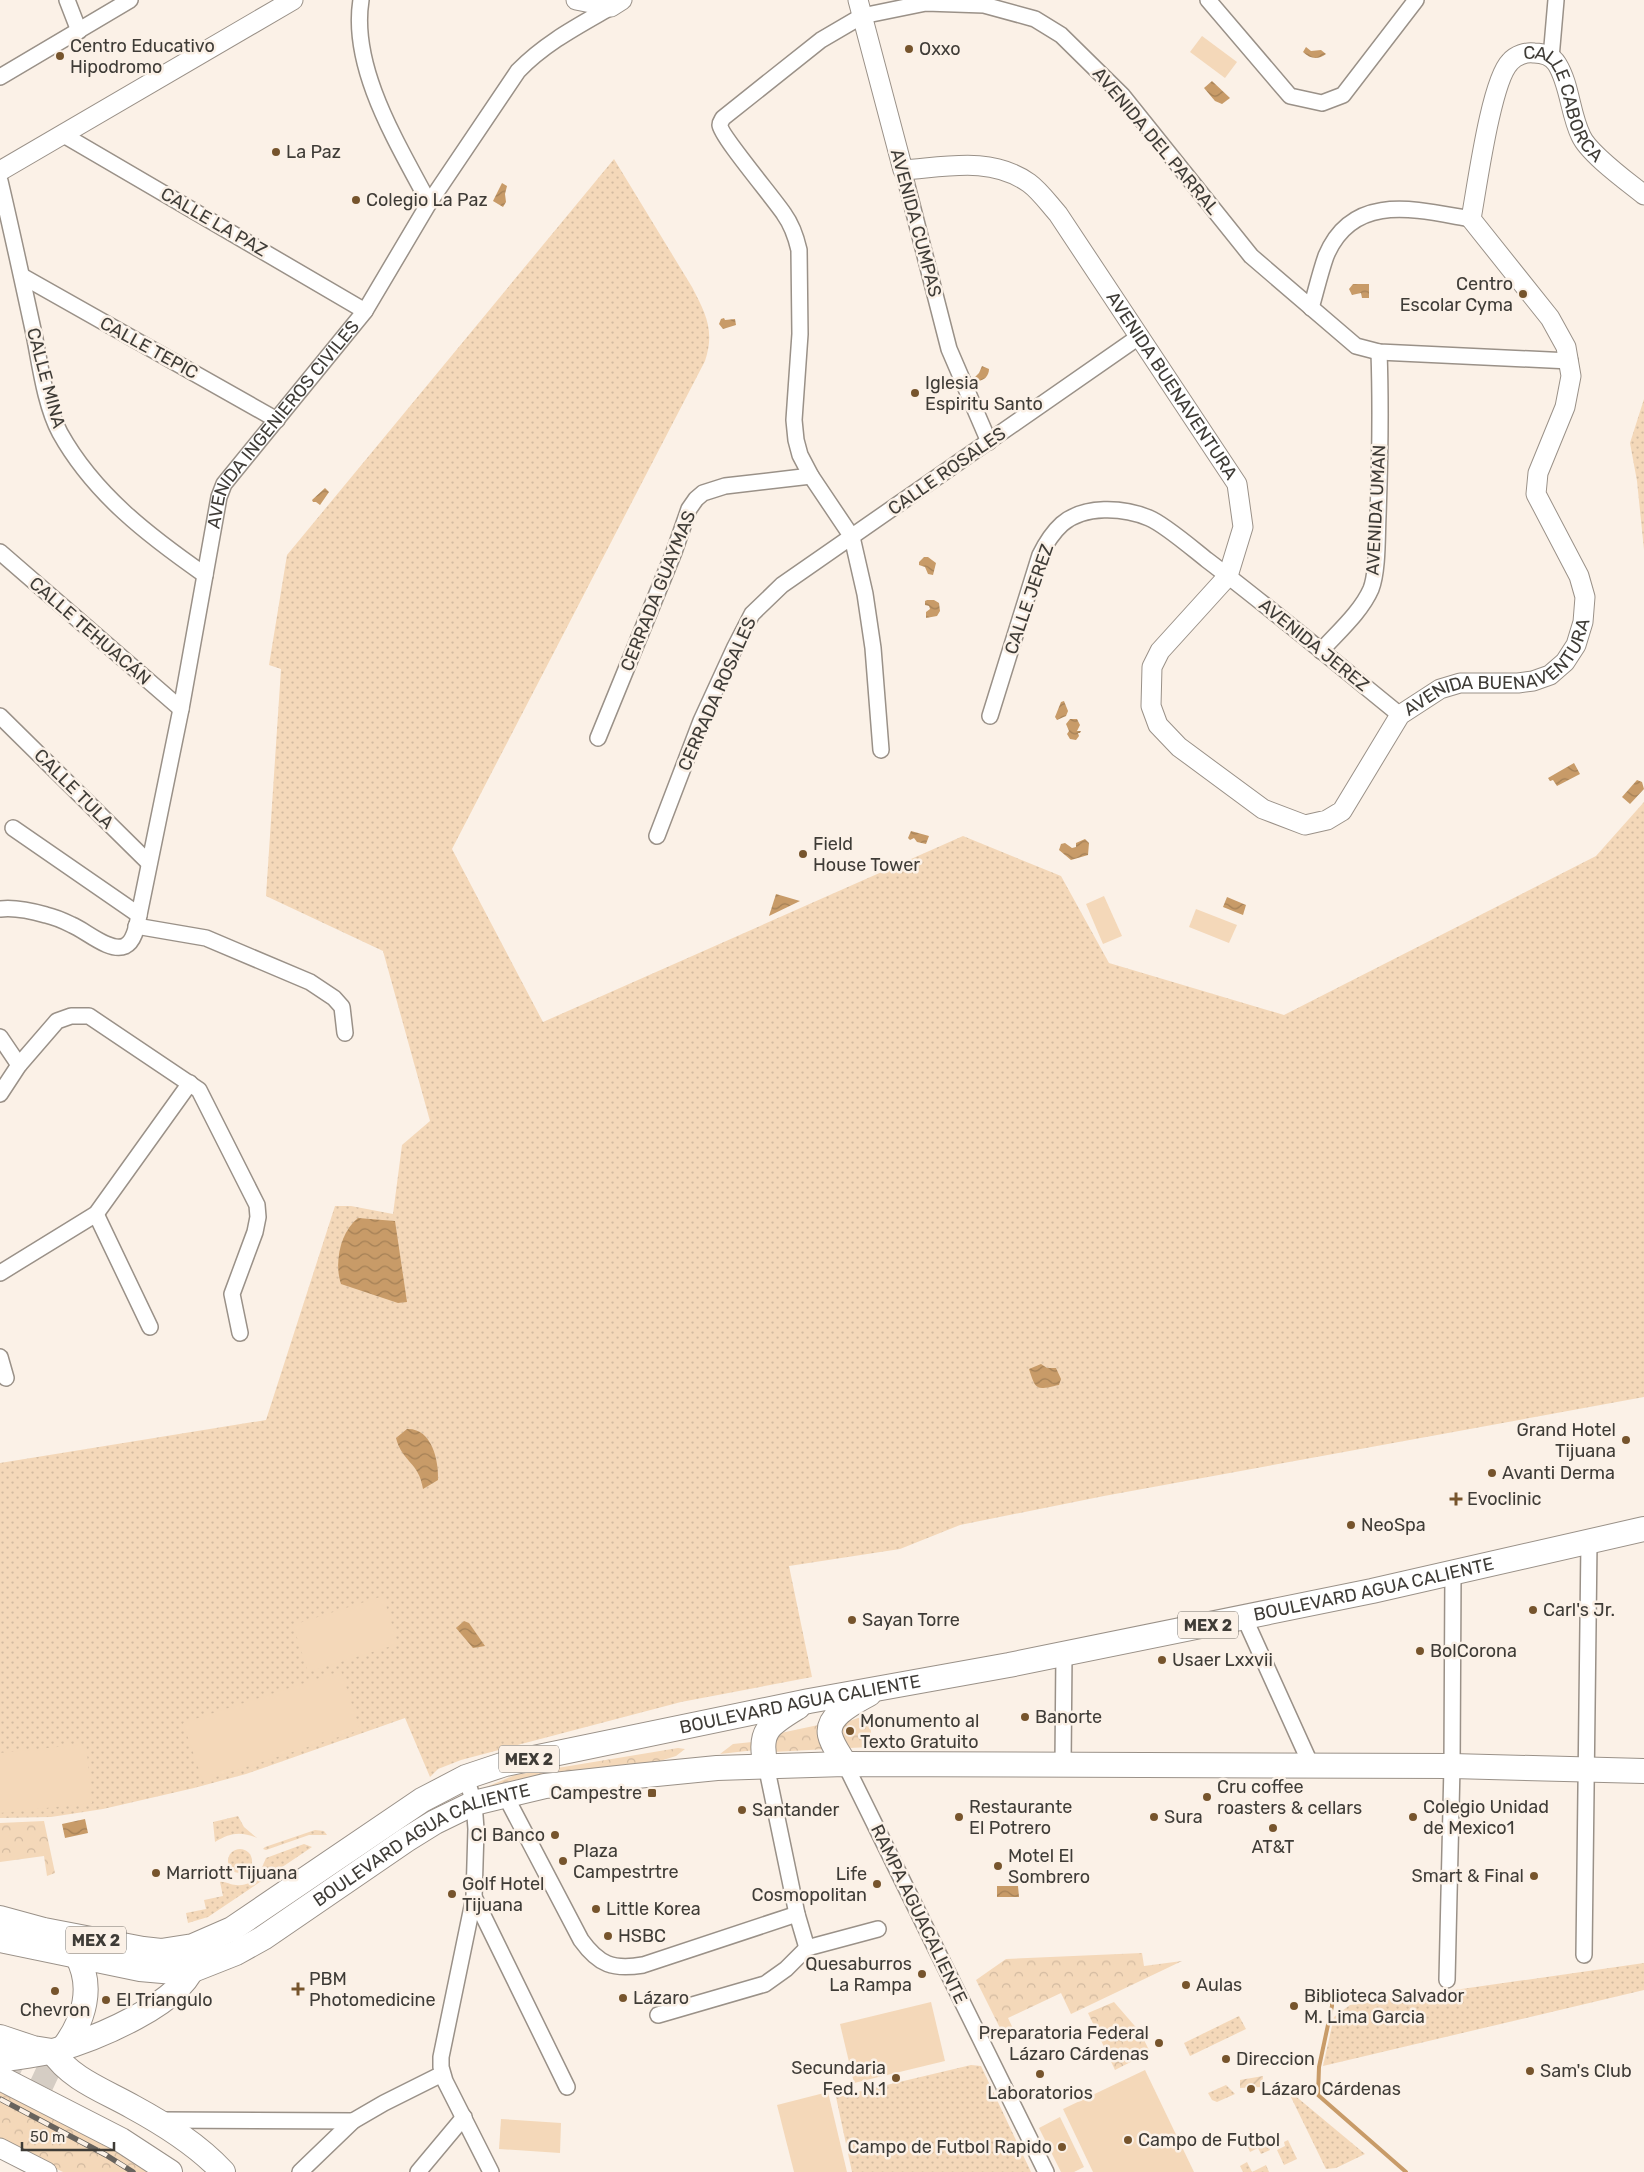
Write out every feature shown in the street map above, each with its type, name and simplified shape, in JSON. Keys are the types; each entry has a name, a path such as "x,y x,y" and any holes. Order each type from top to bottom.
{"main road":[{"name":"BOULEVARD AGUA CALIENTE","path":"0,1918 44,1930 161,1951 193,1946 232,1929 422,1800 466,1777 505,1764 809,1701 1064,1653 1372,1591 1644,1528"},
{"path":"845,1764 833,1743 830,1727 836,1716 849,1706 882,1687"},
{"path":"766,1765 762,1738 769,1728 809,1701"},
{"name":"BOULEVARD AGUA CALIENTE","path":"0,1940 150,1971 193,1970 236,1953 263,1938 406,1840 435,1822 474,1803 545,1786 598,1780 766,1765 845,1764 1452,1766 1644,1771"},
{"path":"0,2060 53,2051 122,2024 155,2006 178,1989 193,1970 195,1961 193,1946"},
{"path":"77,1956 85,1972 86,1989 80,2019 53,2051 36,2063 37,2088 54,2091 136,2136 188,2172"},
{"path":"0,2037 33,2048 53,2051 61,2064 73,2073 158,2120 195,2146 223,2172"},
{"path":"0,2078 54,2091 122,2111 216,2172"},
{"path":"54,2091 121,2140 170,2172"}],"street":[{"path":"67,0 79,31"},
{"path":"0,77 130,0"},
{"path":"0,171 293,0"},
{"path":"361,0 358,28 363,59 386,122 429,203"},
{"path":"576,0 617,3"},
{"path":"1208,0 1290,96 1322,103 1343,95 1416,0"},
{"path":"1551,58 1556,0"},
{"name":"AVENIDA DEL PARRAL","path":"852,537 811,476 800,455 796,440 794,420 800,334 800,263 798,243 785,214 722,131 720,125 723,118 860,8 946,2 984,5 1035,20 1061,35 1122,95 1251,256 1356,346 1379,352 1570,361"},
{"name":"AVENIDA INGENIEROS CIVILES","path":"0,909 11,908 47,915 73,925 107,945 118,948 125,946 131,940 138,921 219,497 224,484 365,311 429,203 518,71 535,54 557,38 617,3"},
{"name":"AVENIDA CUMPAS","path":"860,8 949,349 989,442"},
{"name":"CALLE CABORCA","path":"1472,219 1493,102 1502,75 1510,62 1519,55 1531,52 1546,55 1557,64 1581,138 1596,155 1644,196"},
{"name":"CALLE LA PAZ","path":"62,134 365,311"},
{"name":"AVENIDA BUENAVENTURA","path":"903,170 981,164 1005,169 1030,183 1058,214 1237,484 1243,527 1228,576 1160,650 1152,667 1151,706 1158,725 1179,747 1263,809 1305,825 1327,820 1342,811 1400,715 1440,689 1460,683 1533,681 1550,675 1565,662 1576,645 1583,622 1585,597 1580,576 1536,494 1538,474 1565,407 1571,376 1570,361 1566,347 1550,318 1472,219"},
{"name":"CALLE MINA","path":"0,181 44,382 59,431 80,466 129,519 161,545 205,576"},
{"path":"1311,308 1327,255 1342,231 1358,219 1373,211 1392,208 1414,209 1472,219"},
{"name":"CALLE TEPIC","path":"22,276 277,420"},
{"name":"CALLE ROSALES","path":"852,537 1140,336"},
{"name":"AVENIDA UMAN","path":"1321,651 1365,600 1372,586 1377,549 1379,486 1381,407 1379,352"},
{"name":"CERRADA GUAYMAS","path":"598,738 664,579 689,509 696,499 703,493 719,487 811,476"},
{"name":"CALLE JEREZ","path":"990,716 1040,555 1050,537 1064,523 1084,512 1105,510 1130,512 1151,518 1228,576"},
{"path":"852,537 865,594 873,648 881,750"},
{"name":"CERRADA ROSALES","path":"656,836 701,720 752,614 782,585 852,537"},
{"name":"CALLE TEHUACÁN","path":"0,552 180,709"},
{"name":"AVENIDA JEREZ","path":"1228,576 1400,715"},
{"name":"CALLE TULA","path":"0,716 149,863"},
{"path":"13,828 138,921 206,938 310,982 334,998 342,1007 345,1034"},
{"path":"0,1094 19,1065 57,1021 71,1016 89,1016 199,1090 257,1205 258,1217 255,1232 232,1294 240,1333"},
{"path":"0,1037 19,1065"},
{"path":"0,1273 96,1214 190,1083"},
{"path":"96,1214 150,1327"},
{"path":"0,1357 6,1378"},
{"path":"1584,1955 1590,1542"},
{"path":"1447,1980 1452,1766 1453,1571"},
{"path":"1244,1617 1311,1765"},
{"path":"1063,1764 1064,1653"},
{"name":"RAMPA AGUACALIENTE","path":"845,1764 1046,2172"},
{"path":"766,1765 797,1914 807,1948"},
{"path":"466,1777 474,1803 476,1829 474,1897 442,2056 442,2074 491,2172"},
{"path":"505,1795 581,1940 595,1957 611,1966 620,1967 644,1964 797,1914"},
{"path":"474,1897 567,2087"},
{"path":"658,2015 765,1984 786,1969 807,1948 878,1930"},
{"path":"300,2172 353,2121 442,2074"},
{"path":"418,2172 464,2117"},
{"path":"158,2120 353,2121"},
{"path":"0,2148 47,2172"}],"green space":[{"path":"1202,36 1237,62 1225,78 1190,52"},
{"path":"614,159 692,287 708,323 709,341 705,361 452,849 543,1022 963,836 1061,876 1109,963 1284,1015 1596,856 1644,802 1644,1397 1104,1496 960,1525 900,1549 789,1566 812,1677 681,1702 461,1760 438,1769 430,1777 405,1718 246,1774 194,1788 103,1809 51,1817 0,1818 0,1463 266,1420 335,1206 351,1206 393,1214 402,1145 430,1121 383,951 266,896 281,669 269,665 287,555"},
{"path":"1644,399 1644,550 1637,481 1630,443"},
{"path":"1104,896 1122,936 1103,944 1086,904"},
{"path":"1196,909 1237,925 1229,943 1189,927"},
{"path":"383,1596 398,1644 308,1672 293,1625"},
{"path":"341,1671 360,1730 203,1781 183,1723"},
{"path":"858,1718 870,1718 872,1747 849,1748 838,1730 847,1722"},
{"path":"823,1724 827,1749 773,1752 776,1734"},
{"path":"752,1742 755,1750 720,1754 733,1744"},
{"path":"86,1744 92,1803 0,1813 0,1753"},
{"path":"678,1748 685,1749 676,1756 660,1761 516,1780 484,1788 515,1775"},
{"path":"238,1816 244,1827 257,1838 245,1834 235,1834 215,1842 213,1822"},
{"path":"44,1821 55,1873 47,1876 44,1856 0,1862 0,1823"},
{"path":"315,1830 324,1831 327,1835 309,1835 266,1850 263,1849 265,1847"},
{"path":"304,1844 312,1847 208,1917 188,1923 186,1913 206,1909 204,1900 223,1896 220,1882 236,1885 248,1884 256,1877 266,1858"},
{"path":"240,1849 248,1853 252,1861 248,1869 240,1873 232,1869 228,1861 232,1853"},
{"path":"1142,1953 1144,1966 1182,1961 1071,2014 1061,1993 1008,2018 1018,2039 1008,2044 976,1980 1006,1959"},
{"path":"1644,1963 1644,1990 1323,2066 1334,2017 1350,2005"},
{"path":"931,2002 945,2061 854,2083 840,2024"},
{"path":"1114,2002 1140,2032 1150,2052 1115,2070 1088,2013"},
{"path":"1239,2016 1246,2029 1190,2056 1184,2043"},
{"path":"971,2065 981,2066 1031,2172 852,2172 836,2097"},
{"name":"Campo de Futbol","path":"1145,2070 1194,2172 1093,2172 1063,2109"},
{"path":"1263,2076 1262,2087 1240,2088 1240,2080"},
{"path":"1226,2085 1235,2094 1217,2102 1212,2100 1208,2093"},
{"path":"1287,2089 1365,2154 1336,2168 1326,2169"},
{"path":"0,2092 76,2129 87,2129 155,2172 63,2172 0,2141"},
{"path":"828,2092 847,2172 794,2172 777,2105"},
{"name":"Campo de Futbol Rapido","path":"1060,2117 1084,2167 1074,2172 1061,2172 1039,2128"},
{"path":"501,2119 561,2123 560,2153 499,2149"},
{"path":"1264,2137 1270,2150 1261,2154 1258,2148 1250,2152 1247,2145"},
{"path":"1288,2140 1297,2159 1284,2165 1277,2150 1285,2146 1284,2142"},
{"path":"1247,2162 1252,2172 1243,2172 1240,2166"},
{"path":"1266,2165 1269,2172 1252,2172"}],"water":[{"path":"1306,47 1311,51 1321,50 1326,54 1317,58 1308,56 1303,52"},
{"path":"1212,81 1230,98 1222,104 1215,101 1204,88"},
{"path":"502,183 507,186 506,202 503,207 493,201"},
{"path":"1353,284 1369,284 1369,298 1362,298 1361,293 1352,295 1349,289"},
{"path":"724,318 725,320 735,319 736,325 723,329 719,324 721,319"},
{"path":"982,366 989,369 988,374 984,379 977,381 974,378"},
{"path":"325,488 329,492 320,505 313,502 312,500"},
{"path":"924,557 928,557 936,563 933,575 928,574 925,567 919,565 919,562"},
{"path":"927,600 934,600 939,603 940,611 937,616 926,618 926,612 930,609 929,606 925,605"},
{"path":"1064,701 1068,711 1066,716 1057,720 1055,717 1061,702"},
{"path":"1070,719 1077,719 1080,725 1077,731 1081,731 1078,733 1079,736 1076,740 1070,739 1067,734 1069,731 1066,724"},
{"path":"1574,763 1580,774 1557,786 1553,780 1550,781 1548,778"},
{"path":"1637,780 1642,782 1644,789 1630,804 1622,797"},
{"path":"911,831 929,836 926,844 917,842 914,838 910,840 908,838"},
{"path":"1085,839 1089,843 1088,855 1071,860 1059,850 1061,844 1065,843 1072,848 1076,847 1076,843"},
{"path":"776,894 800,901 769,916"},
{"path":"1227,897 1246,905 1243,915 1223,907"},
{"path":"358,1218 395,1221 407,1302 398,1303 341,1284 338,1267 340,1248 347,1231"},
{"path":"1041,1364 1047,1368 1056,1368 1061,1379 1059,1385 1041,1388 1036,1385 1029,1369"},
{"path":"407,1429 416,1430 423,1434 435,1455 438,1480 423,1489 418,1473 402,1452 396,1438"},
{"path":"464,1621 469,1623 485,1646 473,1648 456,1628"},
{"path":"85,1819 88,1833 65,1838 62,1824"},
{"path":"997,1886 1018,1886 1019,1897 997,1897"}],"waterway":[{"path":"1332,1995 1332,2006 1319,2067 1318,2095 1406,2172"}],"tunnel":[{"path":"3,2054 63,2082"}],"railway":[{"path":"0,2099 106,2155 133,2172"}],"place":[{"name":"Oxxo","path":"909,49"},
{"name":"Centro Educativo Hipodromo","path":"60,56"},
{"name":"La Paz","path":"276,152"},
{"name":"Colegio La Paz","path":"356,200"},
{"name":"Centro Escolar Cyma","path":"1523,294"},
{"name":"Iglesia Espiritu Santo","path":"915,393"},
{"name":"Field House Tower","path":"803,854"},
{"name":"Grand Hotel Tijuana","path":"1626,1440"},
{"name":"Avanti Derma","path":"1492,1473"},
{"name":"Evoclinic","path":"1456,1499"},
{"name":"NeoSpa","path":"1351,1525"},
{"name":"Carl's Jr.","path":"1533,1610"},
{"name":"Sayan Torre","path":"852,1620"},
{"name":"BolCorona","path":"1420,1651"},
{"name":"Usaer Lxxvii","path":"1162,1660"},
{"name":"Banorte","path":"1025,1717"},
{"name":"Monumento al Texto Gratuito","path":"850,1731"},
{"name":"Campestre","path":"652,1793"},
{"name":"Cru coffee roasters & cellars","path":"1207,1797"},
{"name":"Santander","path":"742,1810"},
{"name":"Restaurante El Potrero","path":"959,1817"},
{"name":"Sura","path":"1154,1817"},
{"name":"Colegio Unidad de Mexico1","path":"1413,1817"},
{"name":"AT&T","path":"1273,1828"},
{"name":"CI Banco","path":"555,1835"},
{"name":"Plaza Campestrtre","path":"563,1861"},
{"name":"Motel El Sombrero","path":"998,1866"},
{"name":"Marriott Tijuana","path":"156,1873"},
{"name":"Smart & Final","path":"1534,1876"},
{"name":"Life Cosmopolitan","path":"877,1884"},
{"name":"Golf Hotel Tijuana","path":"452,1894"},
{"name":"Little Korea","path":"596,1909"},
{"name":"HSBC","path":"608,1936"},
{"name":"Quesaburros La Rampa","path":"922,1974"},
{"name":"Aulas","path":"1186,1985"},
{"name":"PBM Photomedicine","path":"298,1989"},
{"name":"Chevron","path":"55,1991"},
{"name":"Lázaro","path":"623,1998"},
{"name":"El Triangulo","path":"106,2000"},
{"name":"Biblioteca Salvador M. Lima Garcia","path":"1294,2006"},
{"name":"Preparatoria Federal Lázaro Cárdenas","path":"1159,2043"},
{"name":"Direccion","path":"1226,2059"},
{"name":"Sam's Club","path":"1530,2071"},
{"name":"Laboratorios","path":"1040,2074"},
{"name":"Secundaria Fed. N.1","path":"896,2078"},
{"name":"Lázaro Cárdenas","path":"1251,2089"},
{"name":"Campo de Futbol","path":"1128,2140"},
{"name":"Campo de Futbol Rapido","path":"1062,2147"}]}
